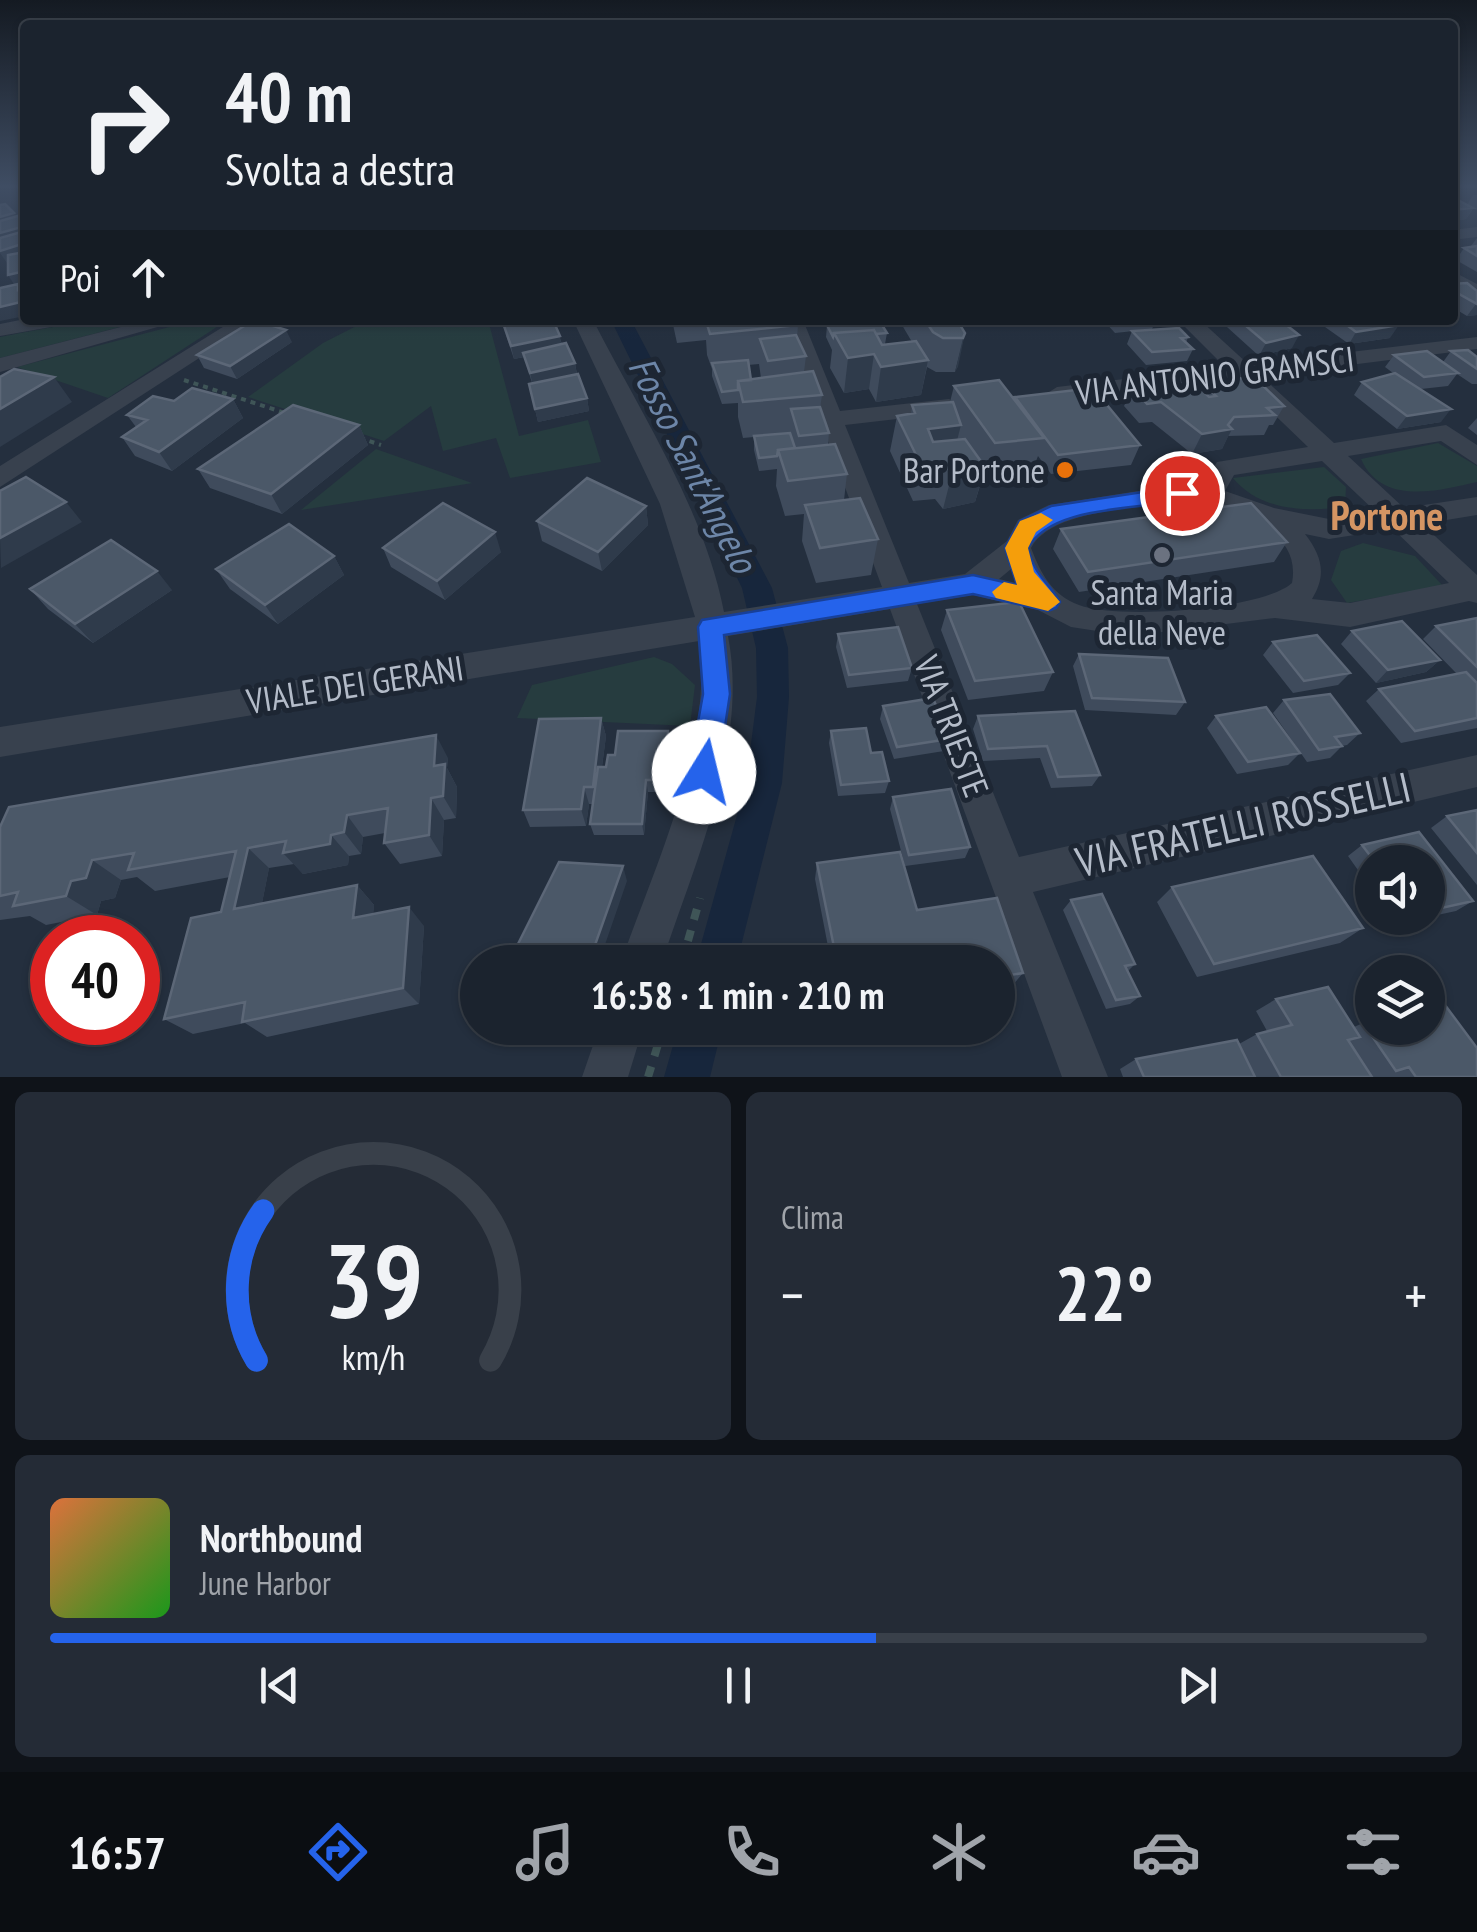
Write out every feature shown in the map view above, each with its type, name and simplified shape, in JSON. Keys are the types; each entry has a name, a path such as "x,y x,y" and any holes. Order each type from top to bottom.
{"street":[{"path":"0,330 28,325"},
{"path":"0,365 153,325"},
{"path":"0,478 240,325"},
{"path":"585,325 694,554 711,627 716,694 704,772 648,945"},
{"name":"VIA TRIESTE","path":"795,325 1086,1077"},
{"path":"1193,325 1476,589"},
{"name":"VIA ANTONIO GRAMSCI","path":"1028,397 1477,343"},
{"path":"833,419 969,404"},
{"path":"1209,495 1226,468 1446,433 1477,458"},
{"path":"973,584 1017,548 1028,527 1058,512 1182,493 1209,495 1266,516 1328,529 1477,506"},
{"path":"1266,516 1289,532 1304,554 1309,575 1301,592 1275,608"},
{"path":"1304,554 1328,529"},
{"path":"1017,548 1023,576 1048,602"},
{"path":"973,584 1048,602 1087,621 1132,627 1275,608 1350,616 1476,589"},
{"name":"VIALE DEI GERANI","path":"0,742 973,584"},
{"name":"VIA FRATELLI ROSSELLI","path":"1010,878 1477,771"},
{"path":"605,1077 615,1045"}],"path":[{"path":"164,373 291,415"},
{"path":"345,433 381,444"},
{"path":"648,1077 658,1045"}],"green space":[{"path":"63,325 128,325 0,358 0,337"},
{"path":"177,325 220,325 108,398 17,367"},
{"path":"358,325 489,325 519,436 588,420 601,462 510,478 496,438 443,451 431,406 384,441 248,397 323,343"},
{"path":"1438,443 1477,466 1477,482 1412,492 1382,484 1361,459"},
{"path":"376,449 472,483 473,483 301,510"},
{"path":"1324,467 1346,487 1345,507 1284,507 1256,497 1233,478"},
{"path":"1363,543 1415,556 1443,586 1347,603 1331,580 1341,551"},
{"path":"654,657 672,664 695,685 690,726 517,718 532,685"}],"building":[{"path":"0,238 20,238 20,245 0,251"},
{"path":"1477,246 1477,256 1464,248"},
{"path":"20,253 20,272 8,275 8,255"},
{"path":"1467,283 1477,291 1477,304 1458,293 1458,284"},
{"path":"18,284 20,302 0,307 0,288"},
{"path":"246,325 286,330 230,366 197,355"},
{"path":"555,325 560,336 511,346 504,326"},
{"path":"707,325 798,325 710,334"},
{"path":"827,325 882,325 887,333 876,334 874,330 834,333 833,337"},
{"path":"928,325 960,325 965,333 963,338 943,338"},
{"path":"1245,325 1286,325 1299,335 1266,343"},
{"path":"1347,325 1399,325 1356,332"},
{"path":"1179,328 1188,337 1181,338 1193,349 1152,352 1132,331"},
{"path":"874,330 882,345 916,341 928,360 881,367 874,354 848,358 834,333"},
{"path":"796,335 806,356 768,361 760,339"},
{"path":"566,343 575,363 530,373 523,353"},
{"path":"1468,350 1477,357 1477,369 1451,351"},
{"path":"1427,351 1458,373 1424,377 1394,355"},
{"path":"748,360 751,380 738,381 738,390 722,392 712,363"},
{"path":"14,369 54,377 0,409 0,377"},
{"path":"813,371 822,395 743,402 738,381"},
{"path":"1395,373 1451,409 1407,416 1362,382"},
{"path":"578,374 587,398 535,409 529,384"},
{"path":"1254,377 1284,406 1267,408 1275,415 1234,417 1228,425 1232,429 1202,434 1161,402 1147,404 1132,387 1194,382 1209,397 1216,396 1201,382"},
{"path":"999,380 1044,438 995,443 954,386"},
{"path":"192,388 233,399 159,452 122,437 147,420 127,415 153,396 174,401"},
{"path":"1093,388 1140,445 1058,455 1015,397"},
{"path":"953,402 961,425 928,429 933,442 965,439 985,467 952,474 944,463 921,465 897,416 915,413 912,405"},
{"path":"293,405 359,425 271,494 198,469"},
{"path":"820,407 829,433 799,436 791,409"},
{"path":"790,433 795,448 759,458 754,436"},
{"path":"835,444 847,474 788,481 778,450"},
{"path":"26,477 66,502 0,538 0,491"},
{"path":"587,478 646,506 598,552 537,521"},
{"path":"860,498 878,539 820,548 805,505"},
{"path":"443,503 495,532 437,581 383,548"},
{"path":"1251,503 1287,542 1088,572 1061,529"},
{"path":"289,524 334,556 265,605 216,569"},
{"path":"111,540 157,571 75,624 30,589"},
{"path":"1019,602 1053,672 975,681 947,610"},
{"path":"1477,618 1477,667 1436,626"},
{"path":"1402,621 1440,660 1388,670 1352,631"},
{"path":"898,627 912,668 849,675 838,634"},
{"path":"1317,635 1350,673 1304,681 1273,642"},
{"path":"1079,654 1168,658 1185,702 1092,698"},
{"path":"1466,672 1477,683 1477,718 1415,731 1379,689"},
{"path":"1330,694 1360,733 1335,737 1342,746 1319,750 1284,700"},
{"path":"933,698 949,739 897,747 883,706"},
{"path":"1266,707 1300,753 1248,762 1216,716"},
{"path":"1075,711 1100,775 1058,777 1047,746 988,749 978,716"},
{"path":"601,718 593,787 584,787 581,809 523,810 539,719"},
{"path":"866,728 871,753 882,752 889,781 841,785 831,731"},
{"path":"618,731 668,731 665,780 646,780 642,824 590,824 598,767 606,767 608,755 615,755"},
{"path":"436,735 434,766 445,764 443,796 431,798 429,835 384,843 388,808 347,815 344,832 331,835 330,844 283,853 286,841 248,848 234,909 357,885 353,918 409,907 403,988 242,1022 245,1002 164,1019 191,918 221,912 236,851 128,870 134,853 92,860 86,878 71,881 66,896 13,906 18,892 0,896 0,827 9,807"},
{"path":"951,789 970,847 909,855 893,797"},
{"path":"1477,810 1477,853 1447,816"},
{"path":"1419,832 1429,845 1362,845"},
{"path":"900,852 917,910 997,898 1013,945 834,945 817,863"},
{"path":"1313,856 1355,916 1355,930 1214,964 1172,887"},
{"path":"559,862 623,866 595,945 518,945"},
{"path":"1445,865 1473,901 1445,907"},
{"path":"1102,894 1135,964 1125,966 1140,996 1116,1000 1071,900"},
{"path":"1015,950 1023,973 1015,974"},
{"path":"1328,987 1355,1029 1355,1038 1348,1040 1372,1077 1281,1077 1257,1034 1292,1025 1276,999"},
{"path":"1445,1005 1477,1048 1477,1077 1416,1077 1409,1067 1396,1071 1378,1045 1445,1045"},
{"path":"1237,1040 1255,1077 1144,1077 1136,1059"}],"waterway":[{"name":"Fosso Sant'Angelo","path":"624,325 757,588 772,648 773,697 764,783 721,945"},
{"name":"Fosso Sant'Angelo","path":"687,1077 695,1045"}],"slow traffic":[{"path":"1004,592 1048,602 1023,576 1017,548 1028,527 1041,520"}],"place":[{"name":"Bar Portone","path":"1065,470"},
{"name":"Santa Maria della Neve","path":"1162,555"}],"district":[{"name":"Portone","path":"1387,515"}],"route":[{"path":"704,772 716,694 711,627 973,584 1048,602 1023,576 1017,548 1028,527 1058,512 1182,493"}]}
